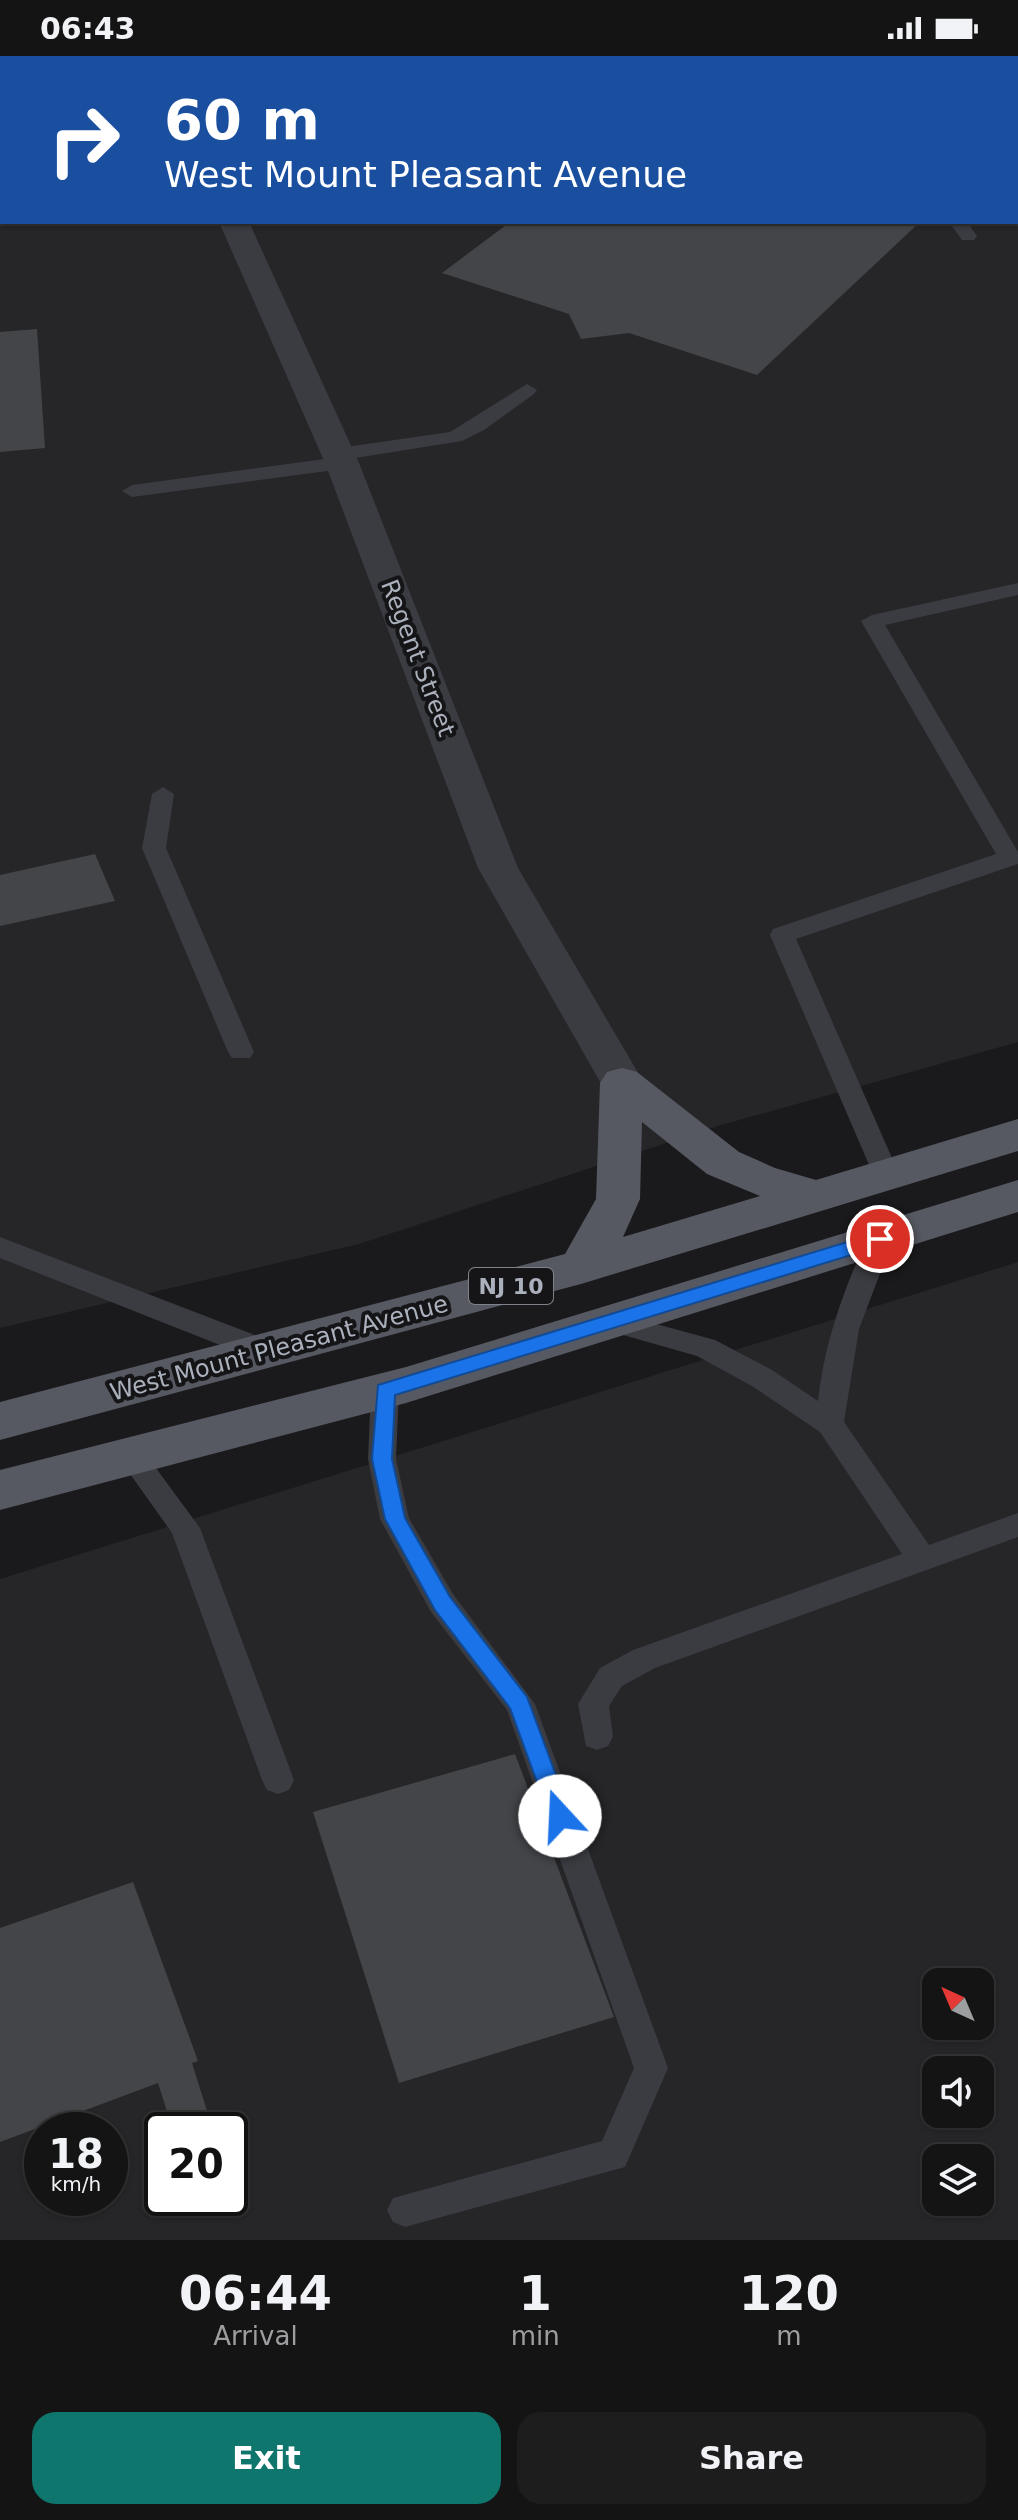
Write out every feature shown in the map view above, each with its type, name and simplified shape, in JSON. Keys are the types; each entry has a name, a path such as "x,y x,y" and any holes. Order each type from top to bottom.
{"main road":[{"path":"622,1083 723,1163 762,1181 817,1196"},
{"path":"581,1267 606,1227 618,1199 622,1083"},
{"name":"West Mount Pleasant Avenue","path":"0,1421 581,1267 1018,1135"},
{"name":"NJ 10","path":"2,1498 132,1457 385,1391 1018,1196"}],"street":[{"name":"Regent Street","path":"235,224 341,458 498,868 622,1083"}],"lane":[{"path":"132,491 455,437 477,426 527,390"},
{"path":"886,1174 782,935 1014,857 872,621 1018,589"},
{"path":"163,794 154,848 241,1052"},
{"path":"830,1424 833,1372 851,1303 880,1239"},
{"path":"0,1247 268,1352"},
{"path":"612,1322 705,1348 762,1378 830,1424 922,1559"},
{"path":"385,1391 382,1459 395,1519 442,1603 520,1704 651,2068 613,2155 405,2210"},
{"path":"132,1457 185,1528 278,1780"},
{"path":"597,1737 593,1704 611,1677 644,1659 1018,1525"}],"shaded area":[{"path":"0,224 1018,224 1018,1042 718,1126 359,1244 0,1328"},
{"path":"1018,1262 1018,2240 0,2240 0,1579"}],"building":[{"path":"507,224 918,224 757,375 629,333 581,339 569,314 442,273"},
{"path":"37,329 45,448 0,452 0,332"},
{"path":"95,854 115,901 0,926 0,875"},
{"path":"515,1754 614,2017 399,2083 313,1812"},
{"path":"133,1882 198,2061 192,2063 207,2112 167,2112 158,2083 80,2112 24,2112 24,2133 0,2142 0,1928"}],"route":[{"path":"560,1816 520,1704 442,1603 395,1519 382,1459 385,1391 880,1239"}]}
